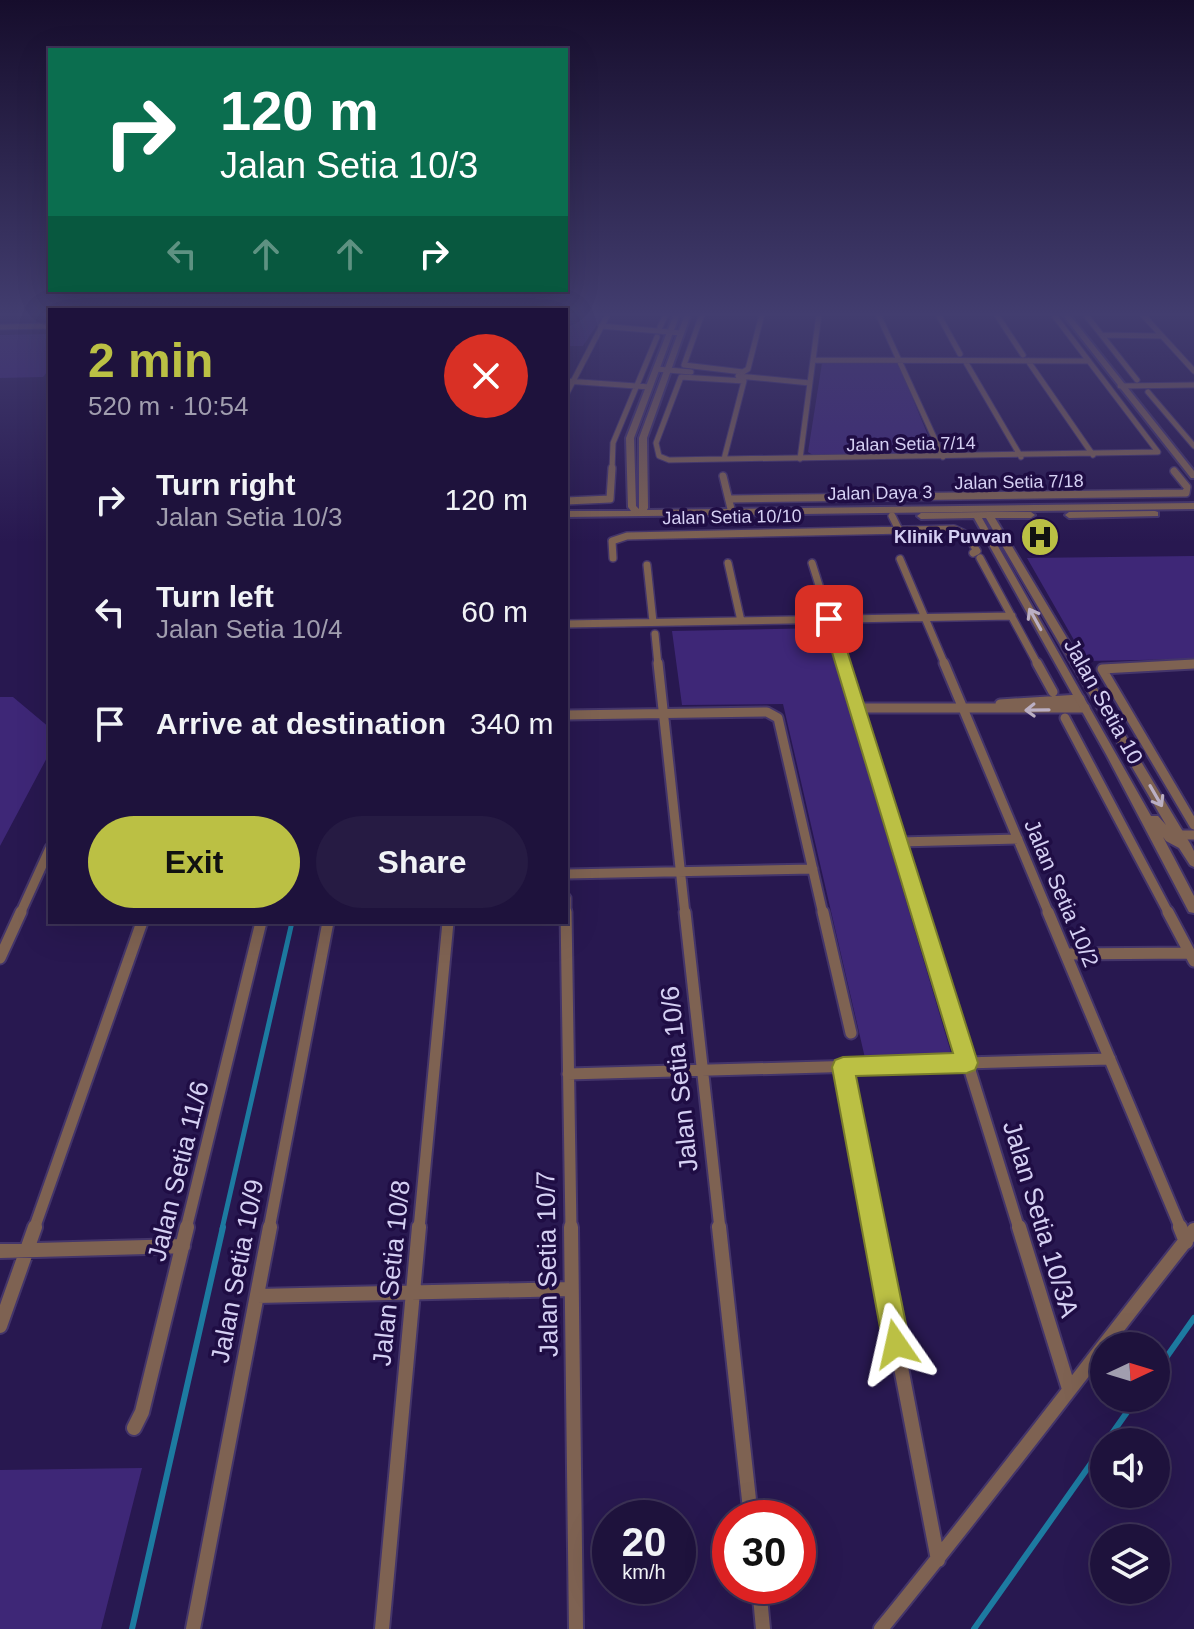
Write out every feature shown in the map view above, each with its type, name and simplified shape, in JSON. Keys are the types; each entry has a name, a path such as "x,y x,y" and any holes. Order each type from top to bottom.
{"street":[{"path":"568,501 610,499 613,443 635,390"},
{"path":"639,514 632,507 630,438 649,390"},
{"path":"639,514 644,508 643,438 660,390"},
{"name":"Jalan Setia 7/14","path":"676,390 656,443 664,459 1021,457 1158,452 1111,390"},
{"name":"Jalan Setia 7/14","path":"724,460 742,390"},
{"path":"800,459 809,390"},
{"path":"913,390 943,457"},
{"path":"982,390 1021,457"},
{"path":"1048,390 1093,455"},
{"path":"1127,390 1194,468"},
{"path":"1127,390 1194,476"},
{"path":"1148,392 1194,446"},
{"path":"568,517 621,507 625,503 630,470"},
{"path":"642,470 650,504 696,512"},
{"name":"Jalan Setia 7/18","path":"729,499 1186,493 1187,487 1174,471"},
{"path":"723,476 732,513"},
{"path":"1095,495 1103,506"},
{"name":"Jalan Daya 3","path":"568,517 722,520 938,516 1103,506 1194,505"},
{"path":"913,509 982,514"},
{"name":"Jalan Daya 3","path":"639,514 913,509 1194,514"},
{"path":"1002,537 1000,524 1005,519 1042,511"},
{"path":"568,517 622,518 639,514 659,519 722,520 725,533"},
{"name":"Jalan Setia 10","path":"982,514 1002,537 1194,862"},
{"name":"Jalan Setia 10","path":"982,514 989,537 1113,756 1194,908"},
{"path":"892,516 899,530"},
{"path":"938,516 975,523 989,537"},
{"name":"Jalan Setia 10/10","path":"613,558 612,541 617,538 725,533 962,531 977,551 1012,616"},
{"name":"Jalan Setia 10/2","path":"900,559 1110,1059 1190,1236"},
{"path":"728,563 741,621"},
{"name":"Jalan Setia 10/3A","path":"812,563 1069,1389"},
{"name":"Jalan Setia 10/6","path":"647,565 749,1500"},
{"path":"568,624 654,628 741,621 1012,616 1053,692"},
{"path":"1067,644 1067,656 1088,695 1084,704"},
{"path":"1194,665 1102,669 1194,825"},
{"path":"857,708 988,706 1026,711 1084,704 1096,712 1117,747 1137,764"},
{"path":"568,715 775,714 851,1033"},
{"path":"1065,718 1192,957 1066,954"},
{"path":"1113,756 1158,826 1183,841"},
{"path":"1194,835 1172,852 1194,901"},
{"path":"899,842 1018,839"},
{"path":"568,874 813,869"},
{"path":"0,958 45,870"},
{"path":"0,1326 141,924"},
{"name":"Jalan Setia 11/6","path":"134,1428 142,1412 261,924"},
{"name":"Jalan Setia 10/9","path":"193,1629 328,924"},
{"name":"Jalan Setia 10/8","path":"382,1629 448,924"},
{"name":"Jalan Setia 10/7","path":"566,924 576,1629"},
{"path":"568,1074 1110,1059"},
{"path":"843,1067 938,1560"},
{"path":"881,1629 1011,1470 1069,1389 1190,1236"},
{"path":"0,1251 183,1246"},
{"path":"257,1296 571,1289"},
{"path":"761,1604 763,1629"}],"shaded area":[{"path":"818,390 909,390 934,450 930,454 813,455 808,452"},
{"path":"1194,556 1194,659 1086,661 1027,558"},
{"path":"825,628 952,1056 865,1058 783,704 682,705 672,631"},
{"path":"0,697 13,697 48,726 48,756 0,846"},
{"path":"142,1468 101,1629 0,1629 0,1470"}],"waterway":[{"path":"222,1229 292,924"},
{"path":"132,1629 223,1227"},
{"path":"1170,1352 1194,1318"},
{"path":"1116,1428 1127,1412"},
{"path":"974,1629 1090,1465"}],"place":[{"name":"Klinik Puvvan","path":"1040,537"}],"route":[{"path":"829,619 967,1063 843,1067 896,1344"}]}
